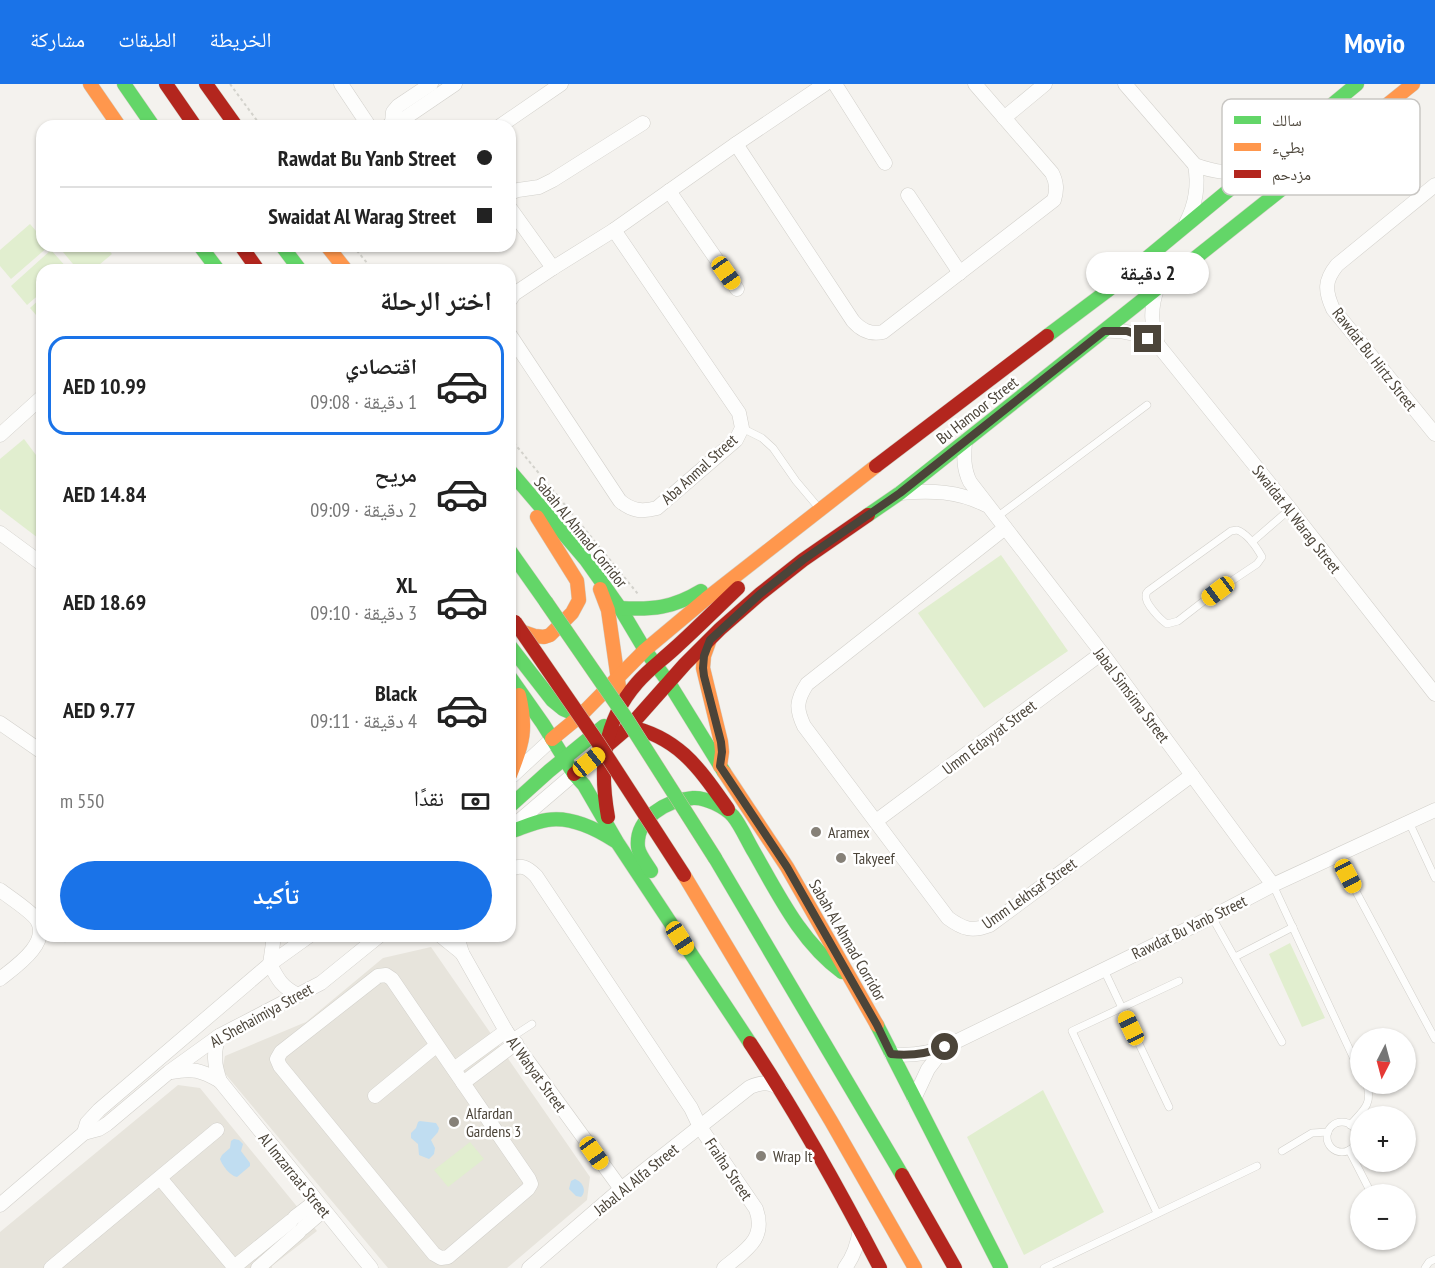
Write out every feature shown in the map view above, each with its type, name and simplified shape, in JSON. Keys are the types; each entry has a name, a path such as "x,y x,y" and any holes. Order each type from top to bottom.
{"main road":[{"path":"90,84 115,120"},
{"path":"124,84 149,120"},
{"path":"166,84 191,120"},
{"path":"206,84 232,120"},
{"name":"Bu Hamoor Street","path":"1339,99 1357,84"},
{"name":"Bu Hamoor Street","path":"1394,99 1413,84"},
{"name":"Bu Hamoor Street","path":"552,739 580,716 645,650 786,535 1107,291 1224,195"},
{"name":"Bu Hamoor Street","path":"574,774 630,726 710,640 760,594 803,560 900,493 1274,195"},
{"path":"332,252 341,264"},
{"name":"Sabah Al Ahmad Corridor","path":"516,479 586,560 620,608 787,867 877,1025 1001,1268"},
{"path":"516,482 577,581 580,593 579,603 574,613 547,636 531,636 516,624"},
{"path":"620,608 667,608 694,596 786,535"},
{"path":"516,801 564,758 608,725 630,691 655,664 674,649 758,569 786,535"},
{"path":"516,560 626,718 715,858 928,1218 955,1268"},
{"path":"586,560 608,610 620,693 618,709"},
{"path":"516,627 599,744 684,875 831,1121 915,1268"},
{"path":"710,640 704,656 703,668 721,742 720,766"},
{"path":"516,653 552,700 563,709 580,716 618,709 669,682"},
{"path":"516,685 574,774 584,785 617,842 781,1090 880,1268"},
{"path":"516,690 522,707 525,729 516,761"},
{"path":"608,725 604,749 603,787 610,825 617,842"},
{"path":"552,739 582,726 630,726 660,736 675,745 706,778 733,816 784,904 809,941 831,964 849,977"},
{"path":"705,976 699,955 686,927 638,850 638,839 640,828 649,816 670,804 693,798 709,800 733,816"},
{"path":"516,828 557,819 578,823 617,842"}],"street":[{"path":"341,84 365,120"},
{"path":"399,120 405,117 433,88 454,84"},
{"path":"509,120 561,84"},
{"path":"516,293 614,230 735,144 825,84"},
{"path":"835,84 885,163"},
{"path":"735,144 853,321 860,328 875,333 882,332 1054,200 1057,191 1052,173 975,84"},
{"path":"1004,118 1045,84"},
{"path":"1125,84 1195,165 1196,197 1184,228"},
{"path":"516,191 539,187 553,180 643,123"},
{"path":"1195,165 1222,172"},
{"name":"Rawdat Bu Hirtz Street","path":"1435,185 1337,265 1329,274 1327,286 1328,297 1333,309 1435,434"},
{"path":"669,191 737,289"},
{"path":"908,195 960,273"},
{"path":"516,216 553,268"},
{"name":"Aba Anmal Street","path":"516,344 620,501 628,507 646,511 657,508 736,440 742,428 739,413 614,230"},
{"name":"Swaidat Al Warag Street","path":"1157,289 1152,322 1158,345 1435,694"},
{"name":"Swaidat Al Warag Street","path":"1104,331 1127,331 1158,345"},
{"path":"0,435 36,402"},
{"name":"Jabal Simsima Street","path":"965,441 965,473 970,482 1102,654 1273,885"},
{"path":"900,493 919,491 970,497 997,517"},
{"name":"Umm Lekhsaf Street","path":"997,517 807,684 800,694 797,705 804,726 948,918 968,929 979,929 990,925 1192,775"},
{"path":"0,533 36,560"},
{"name":"Umm Edayyat Street","path":"876,821 1102,654"},
{"path":"0,723 36,743"},
{"path":"516,772 552,739"},
{"path":"516,825 574,774"},
{"name":"Rawdat Bu Yanb Street","path":"891,1054 920,1054 945,1047 1273,885 1435,810"},
{"name":"Fraiha Street","path":"516,867 523,866 536,876 756,1209 760,1227 757,1236 753,1243 724,1268"},
{"path":"0,890 36,919"},
{"path":"0,979 24,960 38,942"},
{"path":"273,942 270,964 277,979 287,990 298,995"},
{"name":"Al Shehaimiya Street","path":"84,1133 87,1123 99,1110 270,964 301,942"},
{"name":"Al Shehaimiya Street","path":"0,1205 84,1133 107,1124 169,1072 219,1035 321,983 372,942"},
{"name":"Al Watyat Street","path":"448,942 462,953"},
{"name":"Al Watyat Street","path":"459,942 462,953 511,1037 621,1190"},
{"path":"386,975 392,979 437,1045 531,1184 528,1190 448,1257 441,1258 434,1254 280,1066 277,1059 282,1052 378,976 386,975"},
{"name":"Al Imzarraat Street","path":"219,1035 214,1059 220,1081 371,1268"},
{"path":"454,1069 511,1037"},
{"path":"463,1083 511,1037"},
{"path":"375,1096 437,1045"},
{"name":"Rawdat Bu Yanb Street","path":"914,1099 928,1069 945,1047"},
{"name":"Jabal Al Alfa Street","path":"744,1091 754,1076 761,1058"},
{"name":"Al Imzarraat Street","path":"169,1072 188,1069 200,1071 220,1081"},
{"name":"Jabal Al Alfa Street","path":"529,1268 744,1091 756,1084 765,1083 773,1084 781,1090"},
{"path":"51,1268 217,1130"},
{"path":"159,1178 234,1268 320,1205"},
{"path":"258,1268 297,1224"},
{"path":"845,1268 854,1254 860,1229"}],"lane":[{"path":"997,517 1147,405"},
{"path":"742,428 762,438 772,448 819,509"},
{"path":"1252,542 1290,509"},
{"path":"1231,531 1240,531 1252,542 1262,557 1257,564 1178,621 1167,624 1146,601 1148,591 1231,531"},
{"path":"1409,822 1435,878"},
{"path":"1337,856 1435,1039"},
{"path":"1273,885 1350,1050"},
{"path":"1212,917 1282,1042"},
{"path":"1235,957 1293,927"},
{"path":"1104,970 1168,1107"},
{"path":"1157,1213 1072,1031 1179,981"},
{"path":"511,1037 532,1024"},
{"path":"1350,1125 1337,1123 1330,1128 1328,1141 1332,1148 1340,1152 1349,1150 1366,1184"},
{"path":"1282,1151 1312,1133 1328,1132"},
{"path":"1044,1268 1257,1166"},
{"path":"1425,1268 1435,1259"}],"path":[{"path":"230,84 257,120"},
{"path":"358,252 368,264"},
{"path":"516,445 651,609"}],"shaded area":[{"path":"431,947 590,1177 587,1200 507,1268 388,1268 222,1070 225,1056 306,1022 383,958"},
{"path":"178,1085 200,1088 317,1231 272,1268 0,1268 0,1232"}],"green space":[{"path":"30,224 36,231 36,252 42,252 11,279 0,266 0,250"},
{"path":"49,252 53,252 64,264 36,264 36,297 27,305 11,286"},
{"path":"63,252 110,252 112,254 100,264 73,264"},
{"path":"36,302 36,315 30,308"},
{"path":"24,439 36,455 36,536 0,509 0,459"},
{"path":"1001,555 1068,651 984,708 918,613"},
{"path":"1290,943 1325,1018 1302,1027 1269,954"},
{"path":"1043,1090 1104,1212 1024,1255 967,1137"},
{"path":"470,1142 484,1159 448,1187 434,1170"}],"water":[{"path":"420,1121 436,1123 439,1128 431,1140 435,1148 434,1154 429,1159 419,1155 418,1144 411,1138 411,1133"},
{"path":"234,1139 243,1144 241,1151 250,1163 250,1166 237,1177 227,1170 220,1159 230,1148 231,1141"},
{"path":"575,1179 583,1187 584,1192 581,1197 576,1196 569,1189 571,1181"}],"traffic: fast":[{"path":"124,84 149,120"},
{"path":"1339,99 1357,84"},
{"path":"1047,336 1107,291 1223,195"},
{"path":"868,515 900,493 1274,195"},
{"path":"204,252 214,264"},
{"path":"286,252 296,264"},
{"path":"516,478 586,560 620,608 724,772"},
{"path":"516,560 546,602"},
{"path":"620,608 662,607 701,591"},
{"path":"546,602 626,718 715,858"},
{"path":"516,654 552,700 563,709 577,715"},
{"path":"516,686 574,774 584,785 617,842 750,1043"},
{"path":"516,801 604,726"},
{"path":"651,871 638,847 638,837 647,819 663,807 683,799 698,798 720,806 736,819 802,932 827,960 842,972"},
{"path":"516,830 542,821 556,819 574,821 615,841"},
{"path":"715,858 902,1175"},
{"path":"877,1025 1001,1268"}],"traffic: slow":[{"path":"90,84 115,120"},
{"path":"1394,99 1413,84"},
{"path":"332,252 341,264"},
{"path":"552,739 580,716 645,650 706,599 876,466"},
{"path":"516,629 535,636 550,635 572,613 579,600 577,581 537,517"},
{"path":"600,589 608,610 619,687"},
{"path":"709,642 703,668 721,742 720,766"},
{"path":"516,759 523,727 519,695"},
{"path":"724,772 787,867 877,1025"},
{"path":"684,875 831,1121 915,1268"}],"traffic: jam":[{"path":"166,84 191,120"},
{"path":"206,84 232,120"},
{"path":"245,252 254,264"},
{"path":"876,466 1047,336"},
{"path":"574,774 630,726 685,664 720,629 803,560 868,515"},
{"path":"608,817 604,763 606,746 617,713 637,683 738,588"},
{"path":"516,623 599,744 684,875"},
{"path":"627,726 645,731 674,746 697,768 728,809"},
{"path":"750,1043 818,1154 880,1268"},
{"path":"902,1175 955,1268"}],"place":[{"name":"Aramex","path":"816,832"},
{"name":"Takyeef","path":"841,858"},
{"name":"Alfardan Gardens 3","path":"454,1122"},
{"name":"Wrap It","path":"761,1156"}],"route":[{"path":"945,1047 920,1054 891,1054 877,1025 787,867 720,766 721,742 704,676 704,656 710,640 760,594 803,560 900,493 1104,331 1127,331 1148,339"}]}
